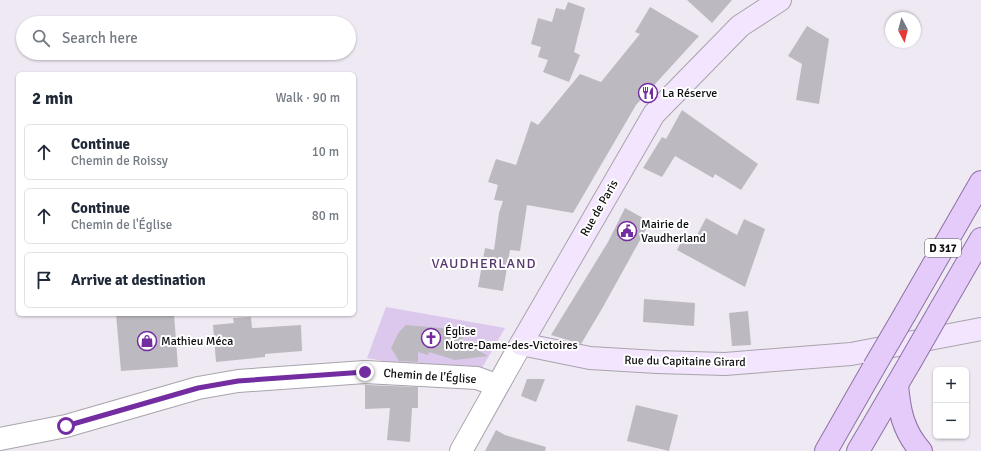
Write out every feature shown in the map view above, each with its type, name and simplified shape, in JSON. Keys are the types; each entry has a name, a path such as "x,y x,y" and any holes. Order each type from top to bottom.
{"main road":[{"name":"D 317","path":"826,451 981,182"},
{"name":"D 317","path":"858,451 981,239"},
{"path":"897,384 899,403 906,429 911,440 921,451"}],"street":[{"name":"Rue de Paris","path":"461,451 496,385 654,114 740,26 780,0"},
{"name":"Rue du Capitaine Girard","path":"520,344 590,358 725,364 851,354 981,329"},
{"name":"Chemin de l'Église","path":"0,439 66,426 198,388 238,381 365,372 477,378 496,385"}],"shaded area":[{"path":"386,307 505,328 482,368 410,366 367,358"}],"building":[{"path":"687,0 732,0 712,23"},
{"path":"568,2 585,8 574,52 580,55 569,82 543,72 548,60 538,57 541,47 531,44 538,18 552,22 556,8 565,10"},
{"path":"650,7 699,36 636,105 573,213 527,205 520,251 510,250 503,291 478,287 485,248 494,250 499,213 503,201 494,200 498,185 488,182 496,159 516,165 531,121 538,125 580,74 601,82 640,34 635,32"},
{"path":"807,26 829,39 819,104 796,100 802,64 788,56"},
{"path":"682,110 758,164 741,190 715,174 713,178 675,156 662,177 643,168 662,137 666,139"},
{"path":"625,208 650,222 603,307 581,344 551,335 608,242"},
{"path":"706,218 737,235 744,219 765,229 745,287 677,250 684,236 694,241"},
{"path":"644,299 695,303 694,326 643,322"},
{"path":"748,311 751,345 732,346 729,313"},
{"name":"Mathieu Méca","path":"116,316 174,316 178,367 121,371"},
{"path":"251,317 252,328 301,325 302,351 265,354 265,357 216,362 213,325 234,323 233,318"},
{"name":"Église Notre-Dame-des-Victoires","path":"406,325 464,330 462,341 488,356 455,360 429,352 428,355 418,352 418,362 399,361 391,348 399,332"},
{"path":"527,379 545,379 536,402 521,396"},
{"path":"365,385 418,387 418,408 412,408 410,442 387,440 390,408 365,409"},
{"path":"636,405 678,415 669,451 627,441"},
{"path":"496,430 505,435 546,447 545,451 485,451"}],"place":[{"name":"La Réserve","path":"648,93"},
{"name":"Mairie de Vaudherland","path":"627,231"},
{"name":"Église Notre-Dame-des-Victoires","path":"431,338"},
{"name":"Mathieu Méca","path":"147,341"}],"district":[{"name":"VAUDHERLAND","path":"484,263"}],"route":[{"path":"66,426 198,388 238,381 365,372"}]}
